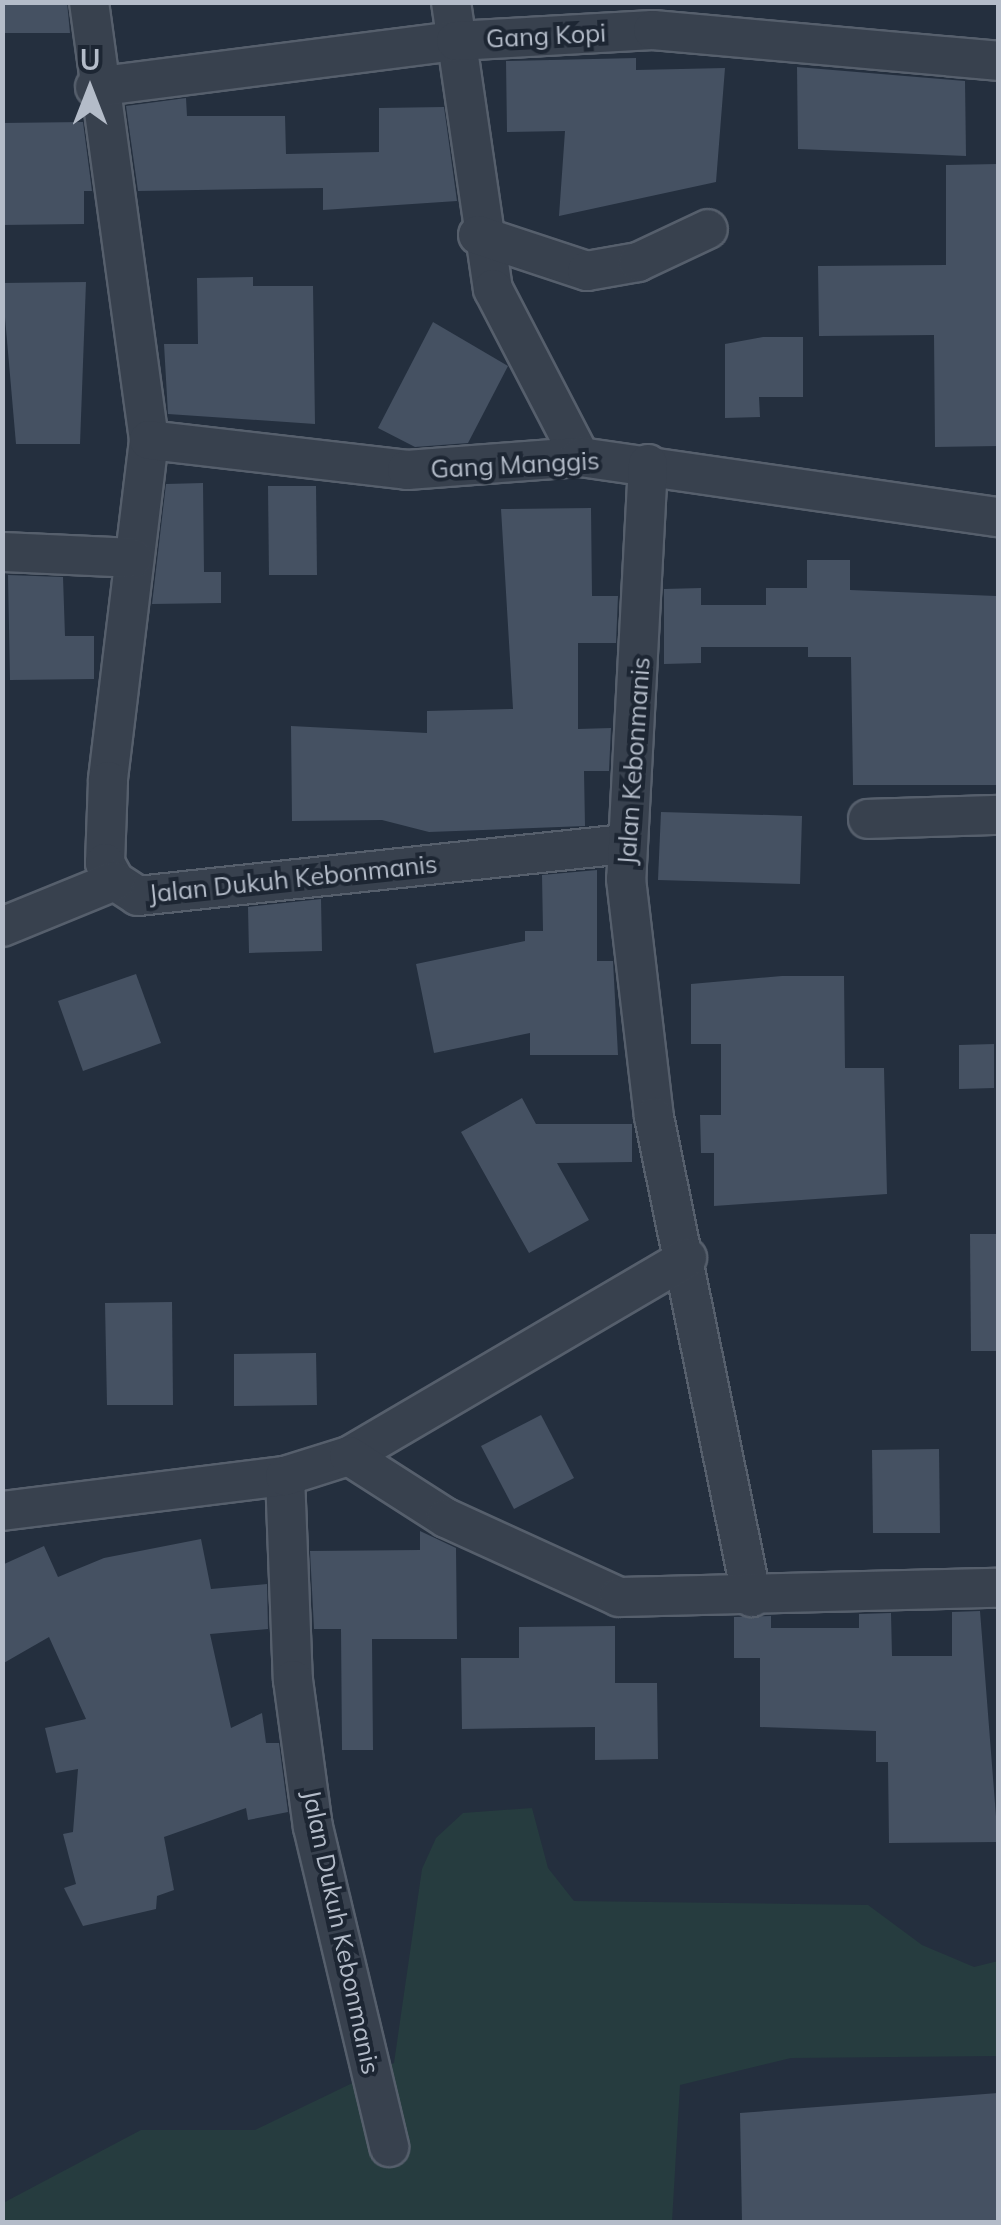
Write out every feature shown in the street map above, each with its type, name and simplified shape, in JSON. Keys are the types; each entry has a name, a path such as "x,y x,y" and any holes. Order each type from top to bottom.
{"street":[{"name":"Jalan Dukuh Kebonmanis","path":"89,2 96,87 149,440 108,781 106,863 115,882 138,896 624,844"},
{"path":"452,2 478,235 510,332 580,458"},
{"name":"Gang Kopi","path":"96,87 456,42 653,30 998,62"},
{"path":"478,235 587,271 638,262 708,229"},
{"name":"Gang Manggis","path":"149,440 408,470 580,458 648,464 998,517"},
{"name":"Jalan Kebonmanis","path":"648,464 639,717 624,844 654,1117 687,1258"},
{"path":"2,552 133,558"},
{"path":"868,819 998,815"},
{"path":"2,927 115,882"},
{"path":"2,1511 285,1476 348,1456 687,1258 752,1597"},
{"path":"348,1456 463,1526 619,1597 752,1597 998,1588"},
{"name":"Jalan Dukuh Kebonmanis","path":"285,1476 294,1680 314,1828 389,2147"}],"green space":[{"path":"532,1808 548,1868 574,1901 868,1905 922,1945 974,1967 998,1961 998,2056 791,2058 680,2085 672,2222 3,2222 3,2203 141,2130 255,2130 394,2063 422,1869 436,1838 463,1813"}],"building":[{"path":"2,2 67,2 70,33 2,33"},
{"path":"636,58 636,70 725,68 716,182 559,216 565,131 507,132 506,61"},
{"path":"797,67 965,81 966,156 798,149"},
{"path":"186,98 187,116 285,116 286,154 379,152 379,108 444,107 457,201 323,210 323,188 138,191 126,106"},
{"path":"83,122 92,191 84,191 84,224 2,225 2,123"},
{"path":"998,164 998,446 935,447 934,335 819,336 818,266 946,265 946,165"},
{"path":"253,277 253,286 313,286 315,424 168,414 164,344 198,344 197,278"},
{"path":"86,282 80,444 16,444 2,283"},
{"path":"433,322 508,366 468,443 415,447 378,428"},
{"path":"763,337 803,337 803,397 759,397 760,417 725,418 725,344"},
{"path":"203,483 204,572 221,572 221,603 152,604 166,484"},
{"path":"268,486 316,486 317,575 269,575"},
{"path":"591,508 592,596 618,596 616,643 578,643 578,729 611,728 609,771 584,771 585,826 429,832 382,820 292,821 291,726 427,733 427,711 513,709 501,509"},
{"path":"807,560 850,560 850,590 996,596 998,785 853,785 851,657 808,657 808,647 701,647 701,663 664,664 664,589 701,588 701,605 766,605 766,588 807,588"},
{"path":"8,575 63,577 65,636 94,636 94,679 10,680"},
{"path":"661,812 802,816 800,884 658,880"},
{"path":"597,870 597,961 613,961 618,1055 530,1055 530,1033 434,1053 416,964 525,941 525,931 543,931 542,875"},
{"path":"321,899 322,951 249,953 248,907"},
{"path":"136,974 161,1043 83,1071 58,1001"},
{"path":"782,976 844,976 845,1068 884,1068 887,1194 714,1206 714,1153 701,1153 700,1115 721,1115 721,1044 691,1044 691,984"},
{"path":"994,1044 994,1088 959,1089 959,1045"},
{"path":"522,1098 536,1124 632,1124 632,1162 557,1163 589,1220 529,1253 461,1132"},
{"path":"970,1234 998,1234 998,1351 971,1351"},
{"path":"172,1302 173,1405 107,1405 105,1303"},
{"path":"316,1353 317,1405 234,1406 234,1354"},
{"path":"541,1415 574,1478 514,1509 481,1446"},
{"path":"939,1449 940,1533 873,1533 872,1450"},
{"path":"420,1531 456,1548 457,1639 372,1639 373,1750 342,1750 341,1629 314,1629 310,1551 420,1550"},
{"path":"201,1539 211,1589 267,1584 268,1629 210,1634 231,1728 262,1713 266,1743 279,1743 288,1812 248,1820 246,1808 164,1837 174,1890 157,1896 156,1909 83,1926 64,1888 76,1884 63,1834 73,1832 78,1769 56,1773 45,1728 86,1719 49,1637 2,1664 2,1565 44,1546 58,1577 104,1558"},
{"path":"980,1611 998,1842 889,1843 888,1762 876,1762 876,1731 760,1727 760,1658 734,1658 734,1617 771,1616 771,1628 859,1628 859,1614 891,1613 892,1656 952,1656 952,1612"},
{"path":"615,1626 615,1683 657,1683 658,1759 595,1760 595,1727 462,1729 461,1658 519,1658 519,1627"},
{"path":"998,2093 998,2222 742,2222 740,2113"}]}
